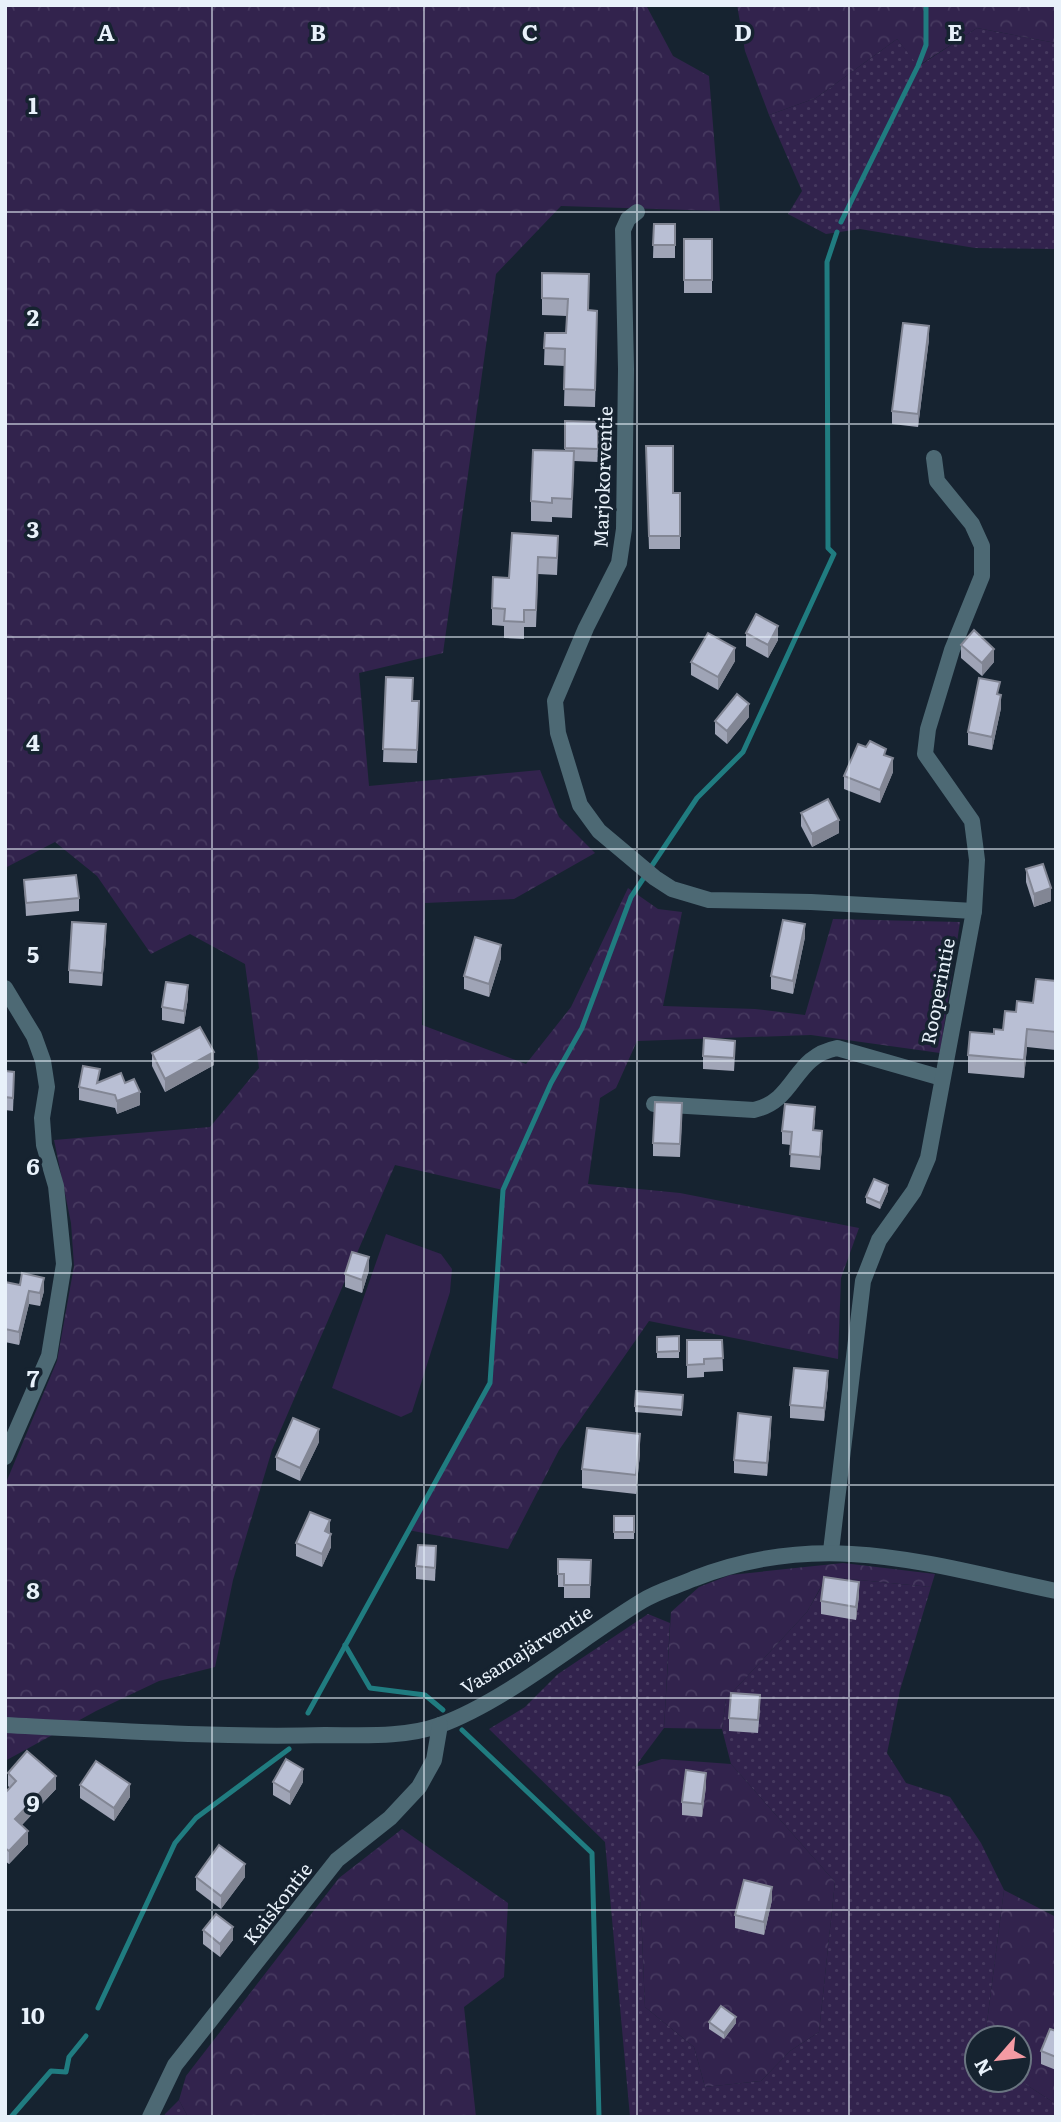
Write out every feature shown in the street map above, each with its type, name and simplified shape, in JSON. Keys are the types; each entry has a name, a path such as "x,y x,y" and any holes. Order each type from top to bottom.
{"street":[{"name":"Marjokorventie","path":"637,212 623,229 626,369 624,528 620,563 586,628 555,701 558,733 580,805 599,831 640,867 672,889 709,900 811,902 974,911"},
{"name":"Rooperintie","path":"831,1551 863,1281 879,1240 914,1191 928,1158 974,911 977,860 972,821 925,754 928,729 948,663 982,576 982,546 972,524 937,481 934,458"},
{"path":"5,988 34,1036 43,1061 47,1087 43,1118 44,1145 56,1186 64,1264 49,1356 5,1457"},
{"path":"654,1104 754,1110 767,1107 796,1080 809,1059 821,1051 837,1048 942,1078"},
{"name":"Vasamajärventie","path":"5,1725 242,1737 399,1734 440,1725 514,1685 646,1598 722,1568 771,1556 831,1551 884,1557 1056,1591"},
{"name":"Kaiskontie","path":"150,2117 174,2064 337,1860 390,1818 419,1787 434,1760 440,1725"}],"green space":[{"path":"5,5 646,5 673,56 709,76 720,211 561,206 496,274 443,653 359,673 369,786 540,770 559,817 595,853 514,899 425,903 422,1025 526,1064 571,1007 628,888 658,909 682,912 663,1006 755,1009 805,1015 833,919 960,922 940,1053 811,1035 637,1041 616,1088 600,1098 588,1184 680,1193 859,1228 841,1278 838,1359 649,1321 559,1450 508,1549 408,1530 490,1383 503,1190 395,1165 272,1450 233,1580 215,1667 159,1681 96,1711 5,1761 5,1485 57,1361 74,1266 71,1223 54,1140 210,1127 259,1068 245,964 190,934 151,954 97,876 55,842 5,868"},
{"path":"737,5 1056,5 1056,43 977,28 918,66 897,39 816,98 769,115 745,51"},
{"path":"977,28 1056,43 1056,249 975,248 860,229 826,234 788,214 802,191 769,115 816,98 897,39 919,66"},
{"path":"386,1234 441,1254 452,1269 450,1292 412,1412 401,1417 332,1388"},
{"path":"843,1563 935,1574 931,1587 839,1578 823,1583 807,1612 726,1699 722,1729 664,1728 671,1612 699,1587 730,1575"},
{"path":"839,1578 931,1587 900,1690 887,1753 906,1783 950,1797 981,1843 1004,1890 987,2024 963,2024 963,2094 1033,2094 1033,2089 1056,2104 1056,2117 630,2117 605,1842 489,1729 525,1707 558,1674 648,1614 670,1623 664,1728 635,1767 645,2007 694,2047 705,2087 761,2081 790,2051 819,2032 835,1882 731,1764 722,1729 726,1699 807,1612 823,1584"},
{"path":"662,1759 731,1764 835,1882 819,2032 790,2051 761,2081 705,2087 694,2047 645,2007 635,1767"},
{"path":"402,1829 508,1903 504,1977 464,2007 476,2117 188,2117 179,2100 186,2076 339,1878"},
{"path":"1004,1890 1056,1917 1056,2104 1033,2089 1033,2024 987,2024"},
{"path":"179,2100 188,2117 164,2117 165,2114"}],"building":[{"path":"654,224 675,224 675,245 653,245"},
{"path":"684,239 712,239 712,280 684,280"},
{"path":"542,273 589,274 588,310 597,311 595,390 564,389 565,349 544,348 545,333 566,333 568,299 542,298"},
{"path":"903,323 929,326 918,414 892,411"},
{"path":"565,421 598,422 598,449 565,448"},
{"path":"646,446 673,446 673,493 680,493 680,536 649,536"},
{"path":"533,450 574,451 572,499 552,498 552,503 531,501"},
{"path":"512,533 558,536 557,558 538,557 536,610 524,610 524,622 504,621 505,609 492,608 493,577 509,578"},
{"path":"756,614 778,626 768,645 746,633"},
{"path":"974,630 994,649 982,663 961,645"},
{"path":"708,633 735,648 718,677 691,662"},
{"path":"386,677 413,678 412,701 419,701 417,750 383,749"},
{"path":"979,678 1000,682 997,694 1001,695 992,737 968,732"},
{"path":"737,694 749,704 727,731 715,721"},
{"path":"870,741 886,749 884,755 893,758 880,790 844,776 858,744 866,747"},
{"path":"828,799 839,820 812,834 801,813"},
{"path":"1043,864 1051,888 1034,894 1026,869"},
{"path":"76,875 79,898 26,903 24,880"},
{"path":"783,920 805,924 793,981 771,976"},
{"path":"72,922 106,924 102,973 69,970"},
{"path":"475,937 501,945 489,984 464,976"},
{"path":"1036,979 1056,981 1056,1032 1027,1029 1024,1060 968,1055 970,1032 994,1034 994,1029 1003,1030 1005,1011 1016,1012 1017,1001 1033,1003"},
{"path":"166,982 188,985 184,1011 162,1007"},
{"path":"200,1027 214,1052 165,1079 152,1053"},
{"path":"704,1038 735,1041 734,1058 703,1056"},
{"path":"83,1066 100,1069 97,1083 121,1073 125,1083 134,1079 140,1092 117,1101 115,1095 79,1087"},
{"path":"5,1071 14,1072 13,1098 5,1097"},
{"path":"655,1102 682,1103 680,1144 653,1143"},
{"path":"785,1104 815,1107 813,1130 822,1131 820,1157 790,1154 792,1132 782,1131"},
{"path":"874,1179 888,1185 880,1203 866,1197"},
{"path":"352,1252 369,1257 362,1280 345,1274"},
{"path":"22,1273 44,1278 40,1293 29,1291 19,1332 5,1329 5,1282 20,1285"},
{"path":"679,1336 679,1351 657,1352 657,1337"},
{"path":"687,1340 722,1340 723,1358 704,1359 704,1364 687,1365"},
{"path":"794,1368 828,1371 824,1408 790,1405"},
{"path":"636,1391 683,1395 682,1410 635,1406"},
{"path":"738,1413 771,1417 767,1463 734,1460"},
{"path":"293,1418 319,1429 300,1468 276,1457"},
{"path":"587,1428 640,1434 636,1475 582,1469"},
{"path":"310,1512 330,1520 325,1531 331,1534 322,1554 296,1543"},
{"path":"614,1516 634,1516 634,1532 614,1532"},
{"path":"418,1545 436,1546 435,1568 416,1566"},
{"path":"558,1559 591,1560 590,1585 564,1585 564,1574 558,1574"},
{"path":"824,1577 859,1582 856,1607 821,1601"},
{"path":"731,1693 760,1695 758,1720 729,1718"},
{"path":"27,1751 56,1776 15,1819 28,1831 9,1851 5,1848 5,1793 16,1781 8,1773"},
{"path":"286,1759 303,1769 290,1792 273,1782"},
{"path":"96,1761 130,1784 114,1808 80,1785"},
{"path":"686,1770 706,1773 702,1804 682,1802"},
{"path":"219,1845 245,1864 221,1896 196,1877"},
{"path":"744,1880 772,1887 764,1922 735,1915"},
{"path":"216,1914 233,1927 220,1944 203,1930"},
{"path":"721,2006 736,2017 724,2033 709,2022"},
{"path":"1050,2029 1056,2031 1056,2057 1041,2051"}],"waterway":[{"path":"841,222 918,66 926,45 926,5"},
{"path":"308,1713 490,1383 503,1190 551,1083 582,1028 631,897 697,798 743,752 834,554 828,548 827,262 837,232"},
{"path":"345,1645 370,1688 425,1695 443,1710"},
{"path":"462,1730 592,1853 599,2117"},
{"path":"98,2008 175,1843 196,1818 289,1749"},
{"path":"11,2117 51,2071 66,2072 69,2057 86,2036"}]}
